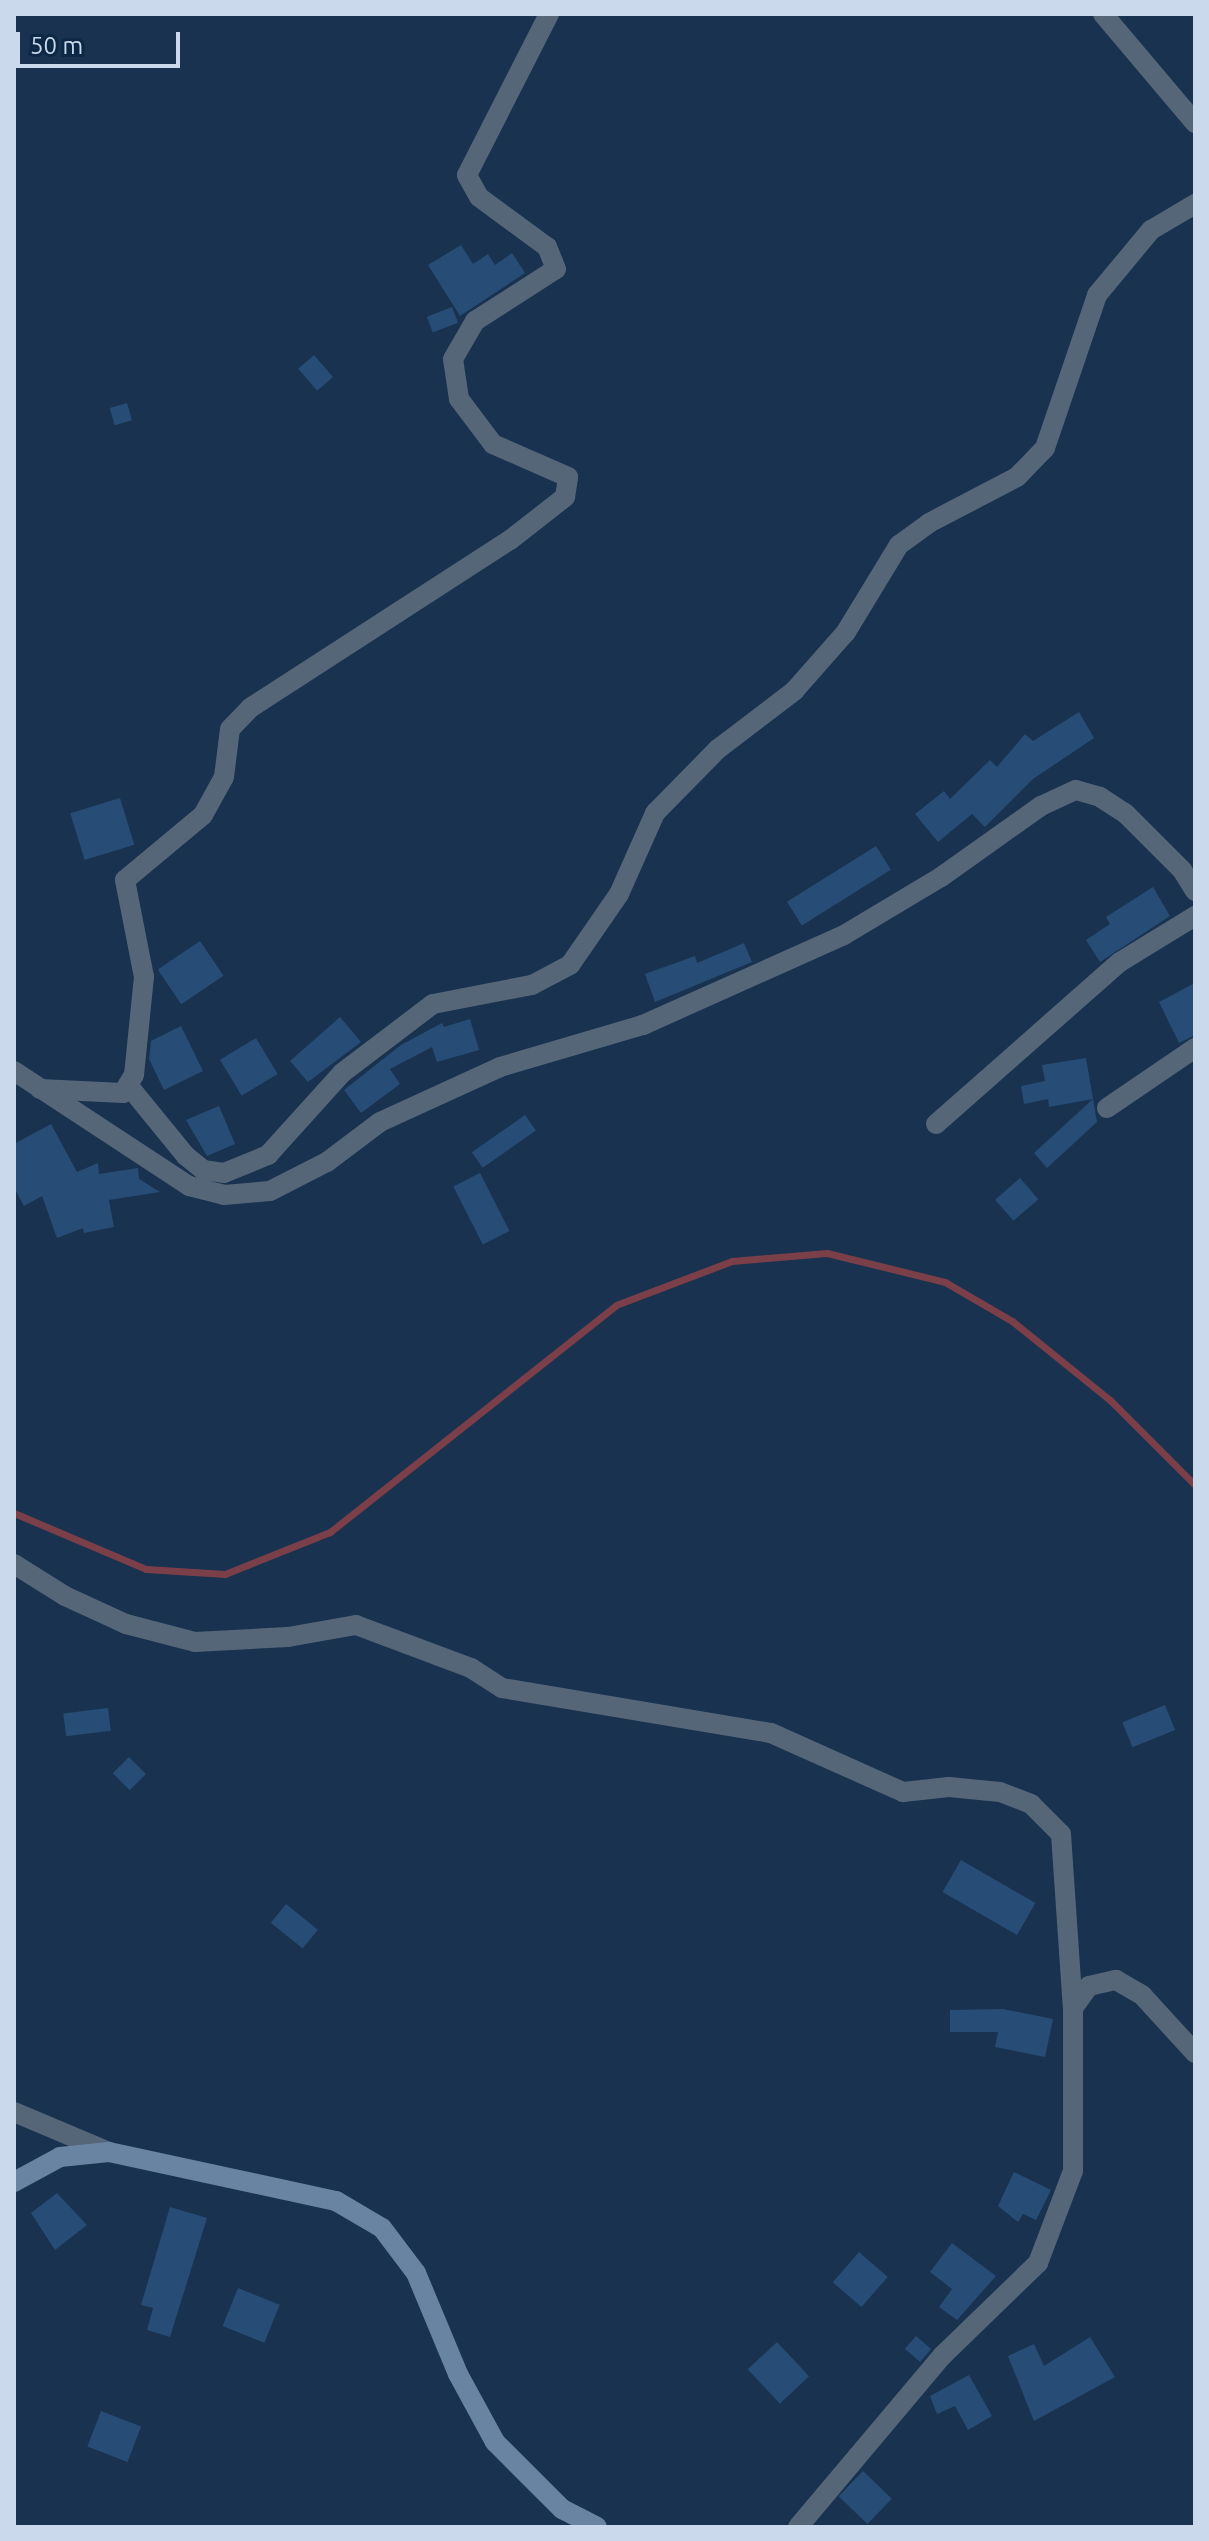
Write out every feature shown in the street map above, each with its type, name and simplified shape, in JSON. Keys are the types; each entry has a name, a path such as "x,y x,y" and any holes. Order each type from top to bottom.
{"street":[{"path":"40,1089 123,1093 134,1075 144,977 125,880 203,815 224,777 230,729 250,708 510,540 565,497 568,477 493,444 459,399 453,359 475,321 556,269 547,247 479,197 467,175 549,14"},
{"path":"1103,14 1195,123"},
{"path":"128,1085 186,1156 203,1170 224,1173 268,1155 342,1073 433,1004 532,985 570,965 619,894 655,813 718,749 794,691 846,632 899,545 929,523 1017,477 1045,448 1097,295 1151,230 1195,204"},
{"path":"14,1071 88,1116 189,1186 224,1195 270,1191 327,1162 380,1122 500,1067 643,1025 844,935 941,877 1041,806 1076,790 1100,797 1125,813 1182,870 1195,891"},
{"path":"936,1124 1120,962 1195,916"},
{"path":"1107,1108 1195,1048"},
{"path":"14,1564 65,1596 126,1624 195,1642 288,1637 356,1625 471,1668 502,1688 771,1733 903,1792 961,1788 1000,1792 1031,1804 1061,1834 1073,2008 1073,2171 1038,2263 942,2356 798,2527"},
{"path":"1073,2008 1089,1986 1116,1980 1142,1995 1195,2053"},
{"path":"14,2112 109,2152 336,2201 382,2228 416,2273 458,2374 495,2442 562,2509 597,2527"},
{"path":"14,2182 60,2157 109,2152"}],"building":[{"path":"461,245 473,264 488,254 495,265 512,253 525,273 460,316 428,265"},
{"path":"452,307 458,323 433,333 427,317"},
{"path":"314,355 333,377 317,391 298,369"},
{"path":"127,403 132,420 115,425 110,408"},
{"path":"1079,712 1094,738 1033,779 985,827 972,814 938,842 915,814 944,791 950,799 990,760 997,767 1025,734 1033,741"},
{"path":"120,798 134,845 85,860 70,813"},
{"path":"876,846 891,870 802,925 787,902"},
{"path":"1153,887 1170,916 1100,962 1086,940 1110,924 1106,917"},
{"path":"200,941 223,976 181,1004 158,970"},
{"path":"744,943 752,962 655,1002 645,974 695,956 697,963"},
{"path":"1195,983 1195,1035 1179,1043 1159,1002"},
{"path":"340,1017 361,1042 308,1082 290,1061"},
{"path":"470,1019 479,1050 437,1062 432,1047 390,1069 400,1084 361,1113 344,1090 401,1045 442,1023 444,1027"},
{"path":"181,1026 203,1071 164,1090 149,1059 151,1041"},
{"path":"256,1038 278,1074 242,1096 220,1060"},
{"path":"1086,1058 1097,1122 1047,1168 1034,1153 1093,1099 1049,1107 1048,1099 1024,1104 1021,1086 1045,1081 1042,1065"},
{"path":"219,1106 235,1144 207,1156 186,1120"},
{"path":"525,1115 536,1131 483,1168 472,1152"},
{"path":"51,1124 77,1172 98,1163 99,1174 138,1168 139,1179 160,1192 109,1200 114,1227 84,1233 83,1228 57,1238 42,1196 24,1206 14,1188 14,1144"},
{"path":"480,1173 510,1231 483,1245 453,1187"},
{"path":"1020,1178 1038,1199 1013,1221 995,1200"},
{"path":"1165,1705 1175,1730 1132,1747 1122,1722"},
{"path":"108,1708 111,1731 66,1736 63,1713"},
{"path":"129,1757 146,1774 130,1790 113,1773"},
{"path":"961,1860 1035,1903 1017,1935 942,1892"},
{"path":"286,1904 318,1930 303,1948 271,1923"},
{"path":"1003,2009 1053,2019 1045,2057 995,2047 998,2032 950,2032 950,2010"},
{"path":"1014,2172 1051,2190 1036,2220 1023,2214 1018,2222 998,2206"},
{"path":"57,2193 87,2225 55,2250 31,2213"},
{"path":"170,2207 207,2218 170,2337 147,2330 153,2308 141,2305"},
{"path":"952,2243 996,2276 957,2320 939,2307 952,2289 930,2272"},
{"path":"859,2252 888,2277 861,2307 833,2282"},
{"path":"238,2288 280,2305 264,2343 223,2326"},
{"path":"916,2336 931,2349 920,2362 905,2349"},
{"path":"1090,2337 1115,2377 1034,2421 1008,2356 1034,2344 1044,2366"},
{"path":"777,2342 809,2376 780,2404 748,2369"},
{"path":"969,2375 992,2416 968,2430 955,2406 937,2414 930,2396"},
{"path":"101,2411 141,2426 128,2462 87,2446"},
{"path":"863,2471 892,2499 867,2524 839,2496"}],"waterway":[{"path":"14,1513 146,1569 225,1574 330,1532 616,1305 732,1261 827,1253 945,1282 1012,1321 1110,1400 1195,1485"}]}
